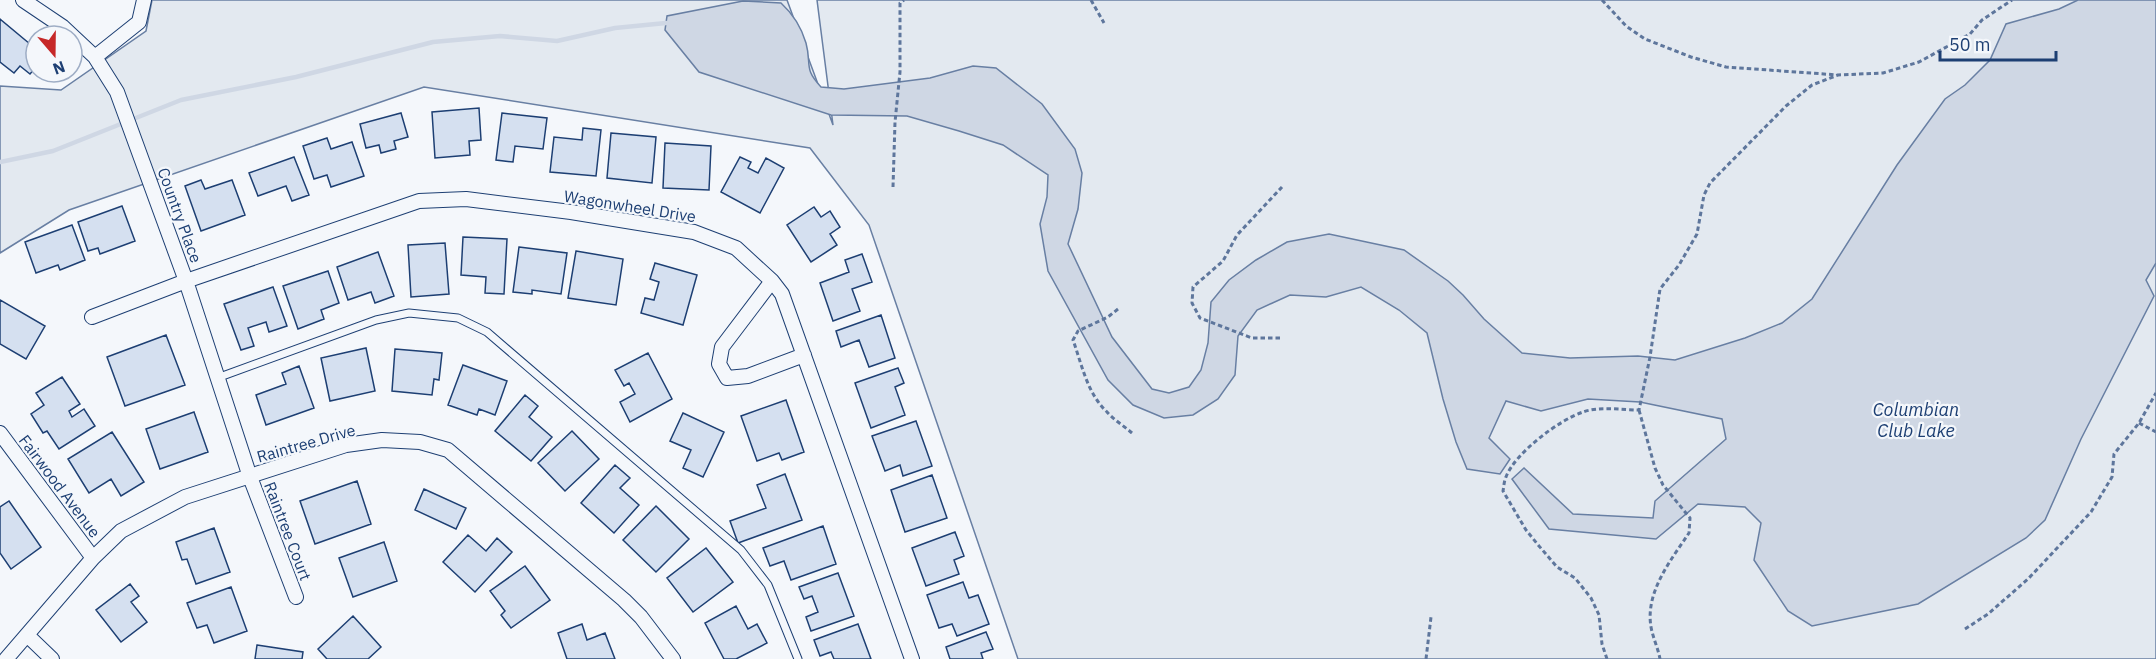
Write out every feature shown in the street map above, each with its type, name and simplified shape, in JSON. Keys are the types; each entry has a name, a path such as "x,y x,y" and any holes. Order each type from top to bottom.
{"street":[{"name":"Country Place","path":"23,0 63,27 95,57 117,92 186,281 250,477"},
{"path":"95,57 139,22 144,0"},
{"name":"Wagonwheel Drive","path":"92,317 186,281 419,201 466,199 571,212 694,231 736,248 782,294 912,659"},
{"path":"771,281 722,347 719,364 728,378 748,376 804,355"},
{"name":"Fairwood Avenue","path":"0,433 93,558"},
{"name":"Raintree Drive","path":"6,659 93,558 121,531 185,498 346,445 382,440 420,442 448,450 624,600 641,617 673,659"},
{"name":"Raintree Court","path":"250,477 296,597"},
{"path":"27,635 52,659"}],"lane":[{"path":"217,378 376,320 409,313 458,318 477,327 487,332 741,550 768,585 798,659"}],"path":[{"path":"892,187 900,72 900,3 904,0"},
{"path":"1091,0 1104,23"},
{"path":"1602,0 1626,26 1645,39 1691,57 1726,67 1838,75 1883,73 1919,62 1970,34 1982,20 2012,0"},
{"path":"1660,659 1651,626 1651,608 1655,589 1662,574 1689,533 1690,518 1663,485 1655,468 1639,410 1660,289 1679,265 1697,234 1704,195 1710,183 1786,106 1812,85 1838,75"},
{"path":"1280,338 1252,338 1200,318 1192,303 1193,287 1223,261 1237,235 1282,187"},
{"path":"1118,309 1078,331 1073,340 1087,381 1106,412 1132,433"},
{"path":"1965,629 1988,614 2028,579 2091,512 2112,477 2114,454 2139,423 2156,393"},
{"path":"1606,659 1599,615 1591,598 1575,578 1557,567 1526,530 1503,491 1506,476 1520,457 1543,434 1584,411 1639,410"},
{"path":"2139,423 2156,432"},
{"path":"1426,659 1431,617"}],"shaded area":[{"path":"152,0 787,0 833,125 817,0 2156,0 2156,659 1018,659 869,225 810,148 424,87 69,210 0,253 0,86 61,90 70,84 84,84 84,74 146,31"}],"water":[{"name":"Columbian Club Lake","path":"2078,0 2156,0 2156,263 2146,280 2154,296 2081,439 2045,520 2026,538 1918,604 1812,626 1788,611 1754,560 1761,523 1745,507 1698,504 1656,539 1549,529 1512,479 1524,468 1573,514 1653,518 1655,501 1726,439 1722,419 1640,402 1588,399 1541,411 1506,401 1489,438 1510,459 1500,474 1467,469 1443,399 1427,333 1399,310 1361,287 1326,297 1290,295 1257,310 1238,336 1235,375 1218,399 1193,415 1164,418 1133,405 1108,380 1048,271 1040,224 1047,197 1048,175 1003,145 959,131 907,116 831,115 699,72 665,30 667,16 743,1 781,3 793,16 802,31 808,50 810,71 821,87 844,89 930,78 973,66 996,68 1042,104 1075,149 1082,173 1078,209 1068,244 1112,337 1152,389 1169,393 1189,387 1201,370 1208,343 1211,302 1229,280 1256,260 1287,242 1329,234 1404,250 1448,281 1484,319 1522,353 1570,358 1638,356 1675,360 1745,338 1782,323 1812,299 1897,165 1945,99 1965,85 1990,60 2006,24 2059,9"}],"building":[{"path":"0,19 24,39 24,69 20,66 14,73 0,62"},
{"path":"479,108 481,140 469,141 470,155 435,158 432,112"},
{"path":"401,113 408,137 394,141 396,149 381,153 379,145 366,148 360,124"},
{"path":"502,113 547,118 543,149 515,146 513,162 496,160"},
{"path":"583,128 601,130 596,176 550,172 554,137 582,140"},
{"path":"611,133 656,137 652,183 607,178"},
{"path":"327,138 331,149 352,142 364,176 331,187 327,175 314,179 303,146"},
{"path":"665,143 711,146 709,190 663,188"},
{"path":"294,157 309,195 292,201 286,186 258,196 249,173"},
{"path":"740,157 751,162 748,168 758,173 766,158 784,168 760,213 721,192"},
{"path":"201,180 205,189 232,180 245,215 201,231 185,186"},
{"path":"122,206 135,241 100,254 98,248 88,251 78,222"},
{"path":"814,207 821,217 830,211 840,227 830,234 837,245 811,262 787,225"},
{"path":"72,225 85,260 60,270 58,265 36,273 25,242"},
{"path":"463,237 507,239 504,294 485,293 486,277 461,275"},
{"path":"445,243 449,294 411,297 408,245"},
{"path":"519,247 567,253 561,294 532,290 532,294 513,292"},
{"path":"576,251 623,259 616,305 568,298"},
{"path":"378,252 394,296 375,303 371,292 348,300 337,267"},
{"path":"862,254 872,282 852,289 860,311 833,321 820,283 849,272 845,260"},
{"path":"655,263 697,275 683,325 641,313 645,298 654,300 659,282 650,279"},
{"path":"328,271 339,303 321,310 324,319 298,329 283,286"},
{"path":"273,287 287,326 269,332 266,322 248,328 254,346 241,350 224,304"},
{"path":"0,300 45,326 26,359 0,344"},
{"path":"881,315 895,358 869,367 859,340 841,347 836,331"},
{"path":"166,335 185,385 125,406 107,357"},
{"path":"366,348 375,391 330,401 321,358"},
{"path":"395,349 442,353 439,380 434,379 432,395 392,391"},
{"path":"648,353 672,399 630,422 620,402 635,394 629,383 624,386 615,370"},
{"path":"463,365 507,381 495,415 479,409 477,415 448,405"},
{"path":"299,366 314,408 266,425 256,395 286,384 282,373"},
{"path":"898,368 904,383 895,387 905,415 871,428 855,383"},
{"path":"62,377 80,404 69,411 72,417 84,409 95,426 59,449 47,431 43,433 31,414 44,405 36,393"},
{"path":"525,395 538,406 529,417 552,437 531,461 495,431"},
{"path":"786,400 804,452 782,460 779,453 757,461 741,416"},
{"path":"194,412 208,452 160,469 146,429"},
{"path":"683,413 724,432 703,477 683,468 691,450 670,441"},
{"path":"916,421 932,466 903,476 900,465 885,471 872,436"},
{"path":"572,431 599,459 565,491 538,463"},
{"path":"112,432 144,482 121,496 111,479 89,493 68,459"},
{"path":"615,465 630,478 620,488 639,505 614,533 581,503"},
{"path":"785,474 802,520 738,543 730,521 766,508 757,485"},
{"path":"932,475 947,518 905,532 891,490"},
{"path":"357,481 371,524 315,544 300,501"},
{"path":"424,489 466,508 456,529 415,510"},
{"path":"9,501 41,547 11,569 0,553 0,507"},
{"path":"656,506 689,539 656,572 623,540"},
{"path":"823,526 836,564 791,580 784,561 770,566 763,548"},
{"path":"214,528 230,572 196,584 187,559 182,560 176,542"},
{"path":"955,532 964,556 954,560 959,574 926,586 912,548"},
{"path":"468,535 486,551 497,538 512,552 475,592 443,562"},
{"path":"384,542 397,581 353,597 339,558"},
{"path":"706,548 733,582 693,612 667,578"},
{"path":"525,566 550,600 511,628 501,615 505,611 490,591"},
{"path":"838,573 854,616 811,631 806,617 818,612 812,596 804,599 799,587"},
{"path":"963,582 969,598 978,595 989,624 957,636 952,624 939,628 927,595"},
{"path":"130,584 139,596 131,602 147,622 121,642 96,610"},
{"path":"231,587 247,631 214,643 207,625 197,628 187,603"},
{"path":"736,606 748,629 757,624 767,643 736,659 724,659 705,623"},
{"path":"353,616 381,647 368,659 327,659 318,649"},
{"path":"582,624 587,640 605,633 615,659 567,659 558,633"},
{"path":"858,624 871,659 834,659 831,652 820,656 814,640"},
{"path":"986,632 993,649 981,653 983,659 950,659 946,647"},
{"path":"257,645 303,652 302,659 255,659"}],"waterway":[{"path":"0,162 53,151 181,100 296,77 433,42 500,36 557,41 615,28 666,23"}]}
